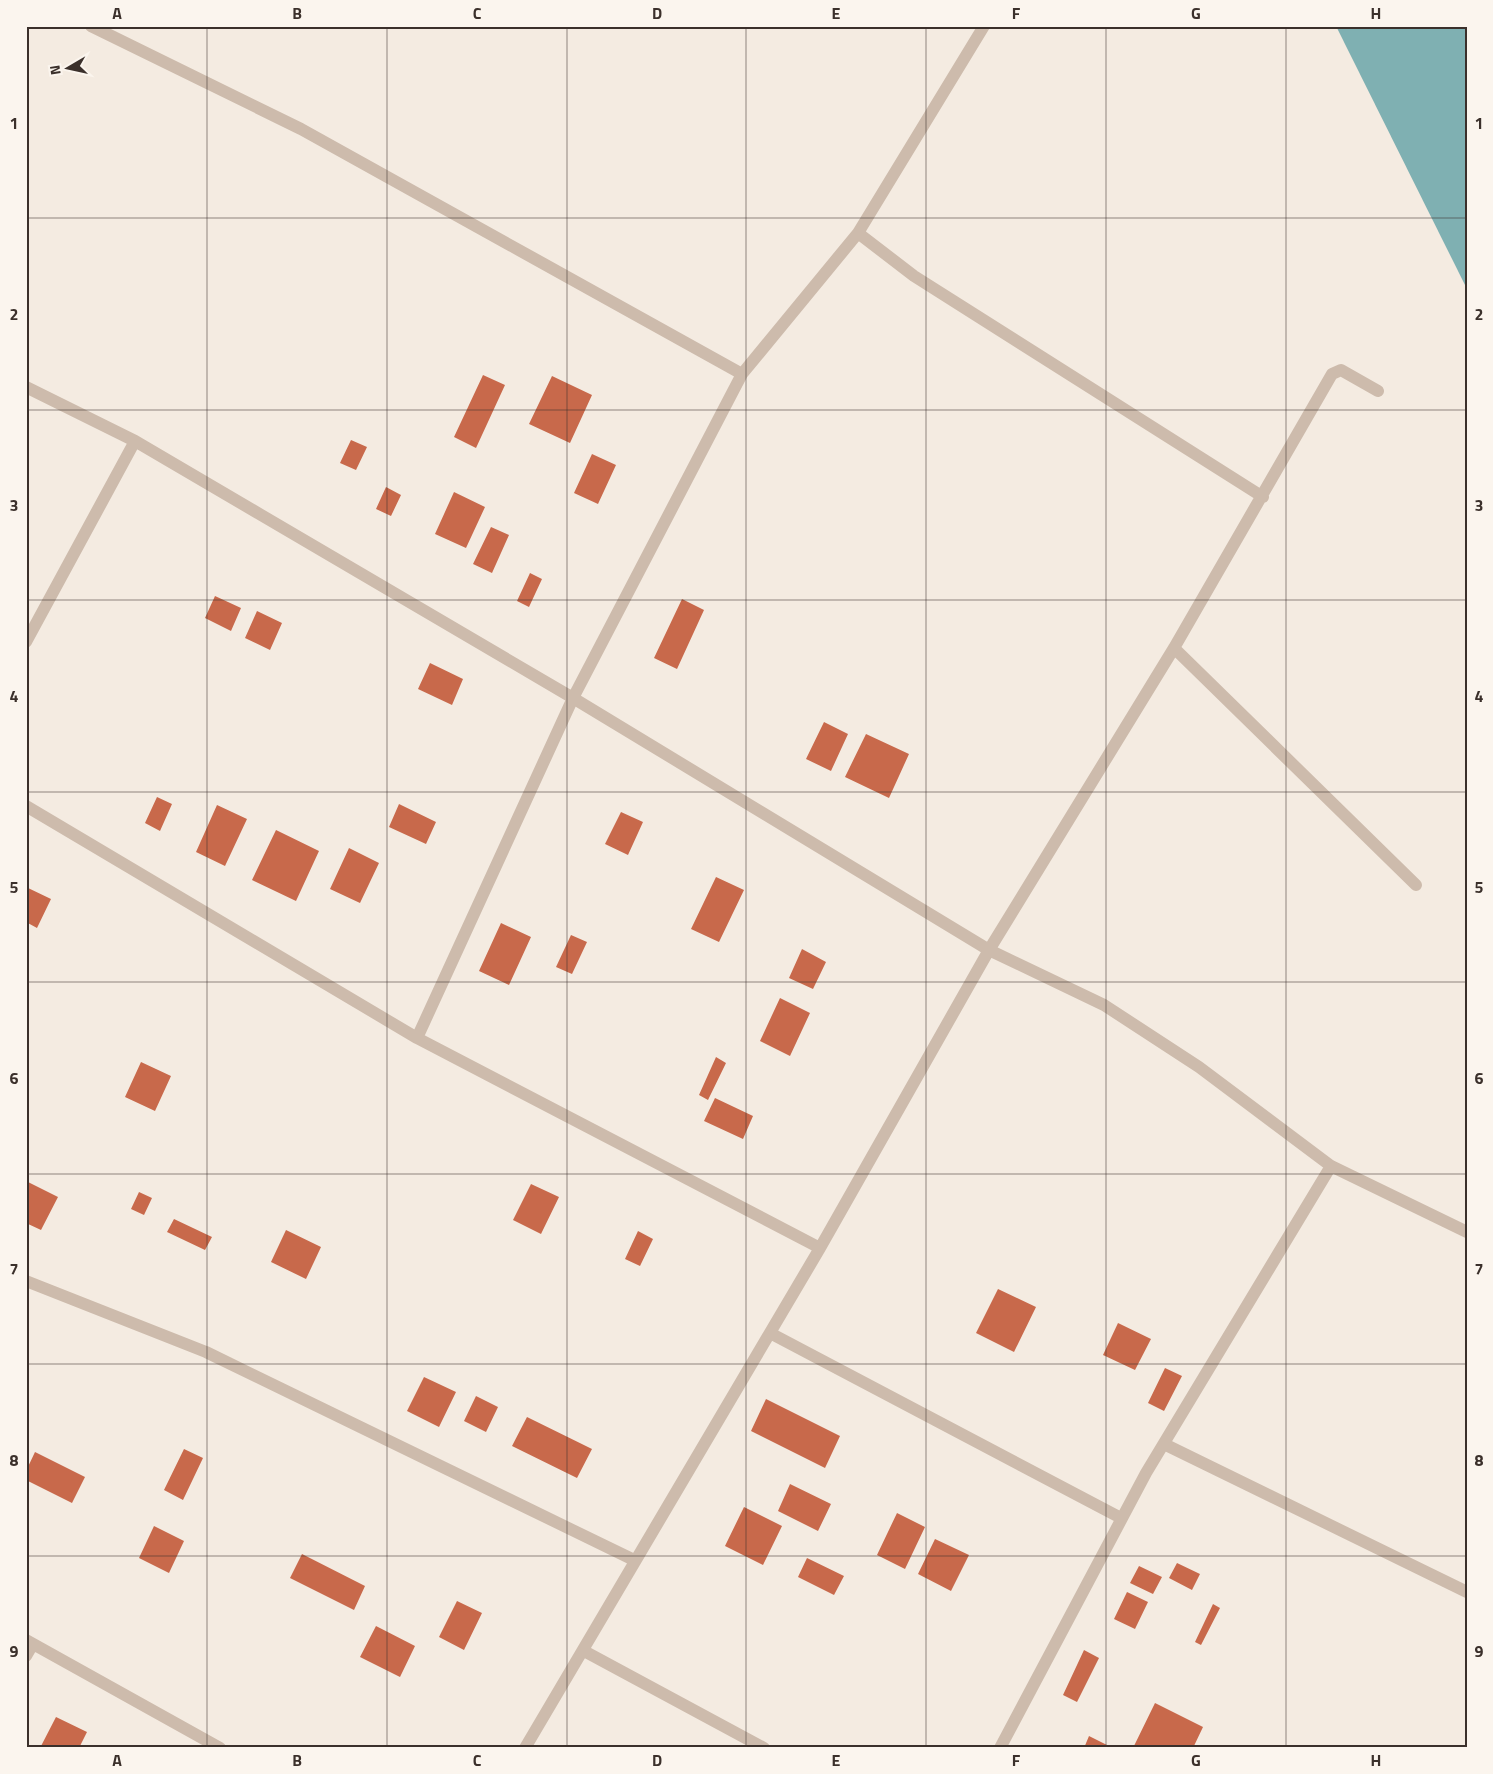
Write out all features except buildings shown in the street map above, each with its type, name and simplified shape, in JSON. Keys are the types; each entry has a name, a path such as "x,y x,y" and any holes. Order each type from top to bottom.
{"street":[{"path":"91,26 301,129 742,374"},
{"path":"417,1038 573,698 742,374 858,233 984,26"},
{"path":"858,233 914,276 1263,497"},
{"path":"525,1748 584,1651 634,1560 820,1248 989,950 1174,648 1263,497 1332,374 1340,370 1378,391"},
{"path":"26,387 135,441 573,698 989,950 1104,1005 1199,1066 1331,1166 1467,1232"},
{"path":"26,642 135,441"},
{"path":"1174,648 1416,885"},
{"path":"26,806 417,1038 820,1248"},
{"path":"1016,1748 1002,1745 1121,1518 1331,1166"},
{"path":"29,1284 206,1352 634,1560"},
{"path":"770,1333 1121,1518"},
{"path":"1164,1444 1467,1592"},
{"path":"26,1656 30,1642 220,1748"},
{"path":"584,1651 764,1748"}],"water":[{"path":"1336,26 1467,26 1467,288 1466,287"}]}
